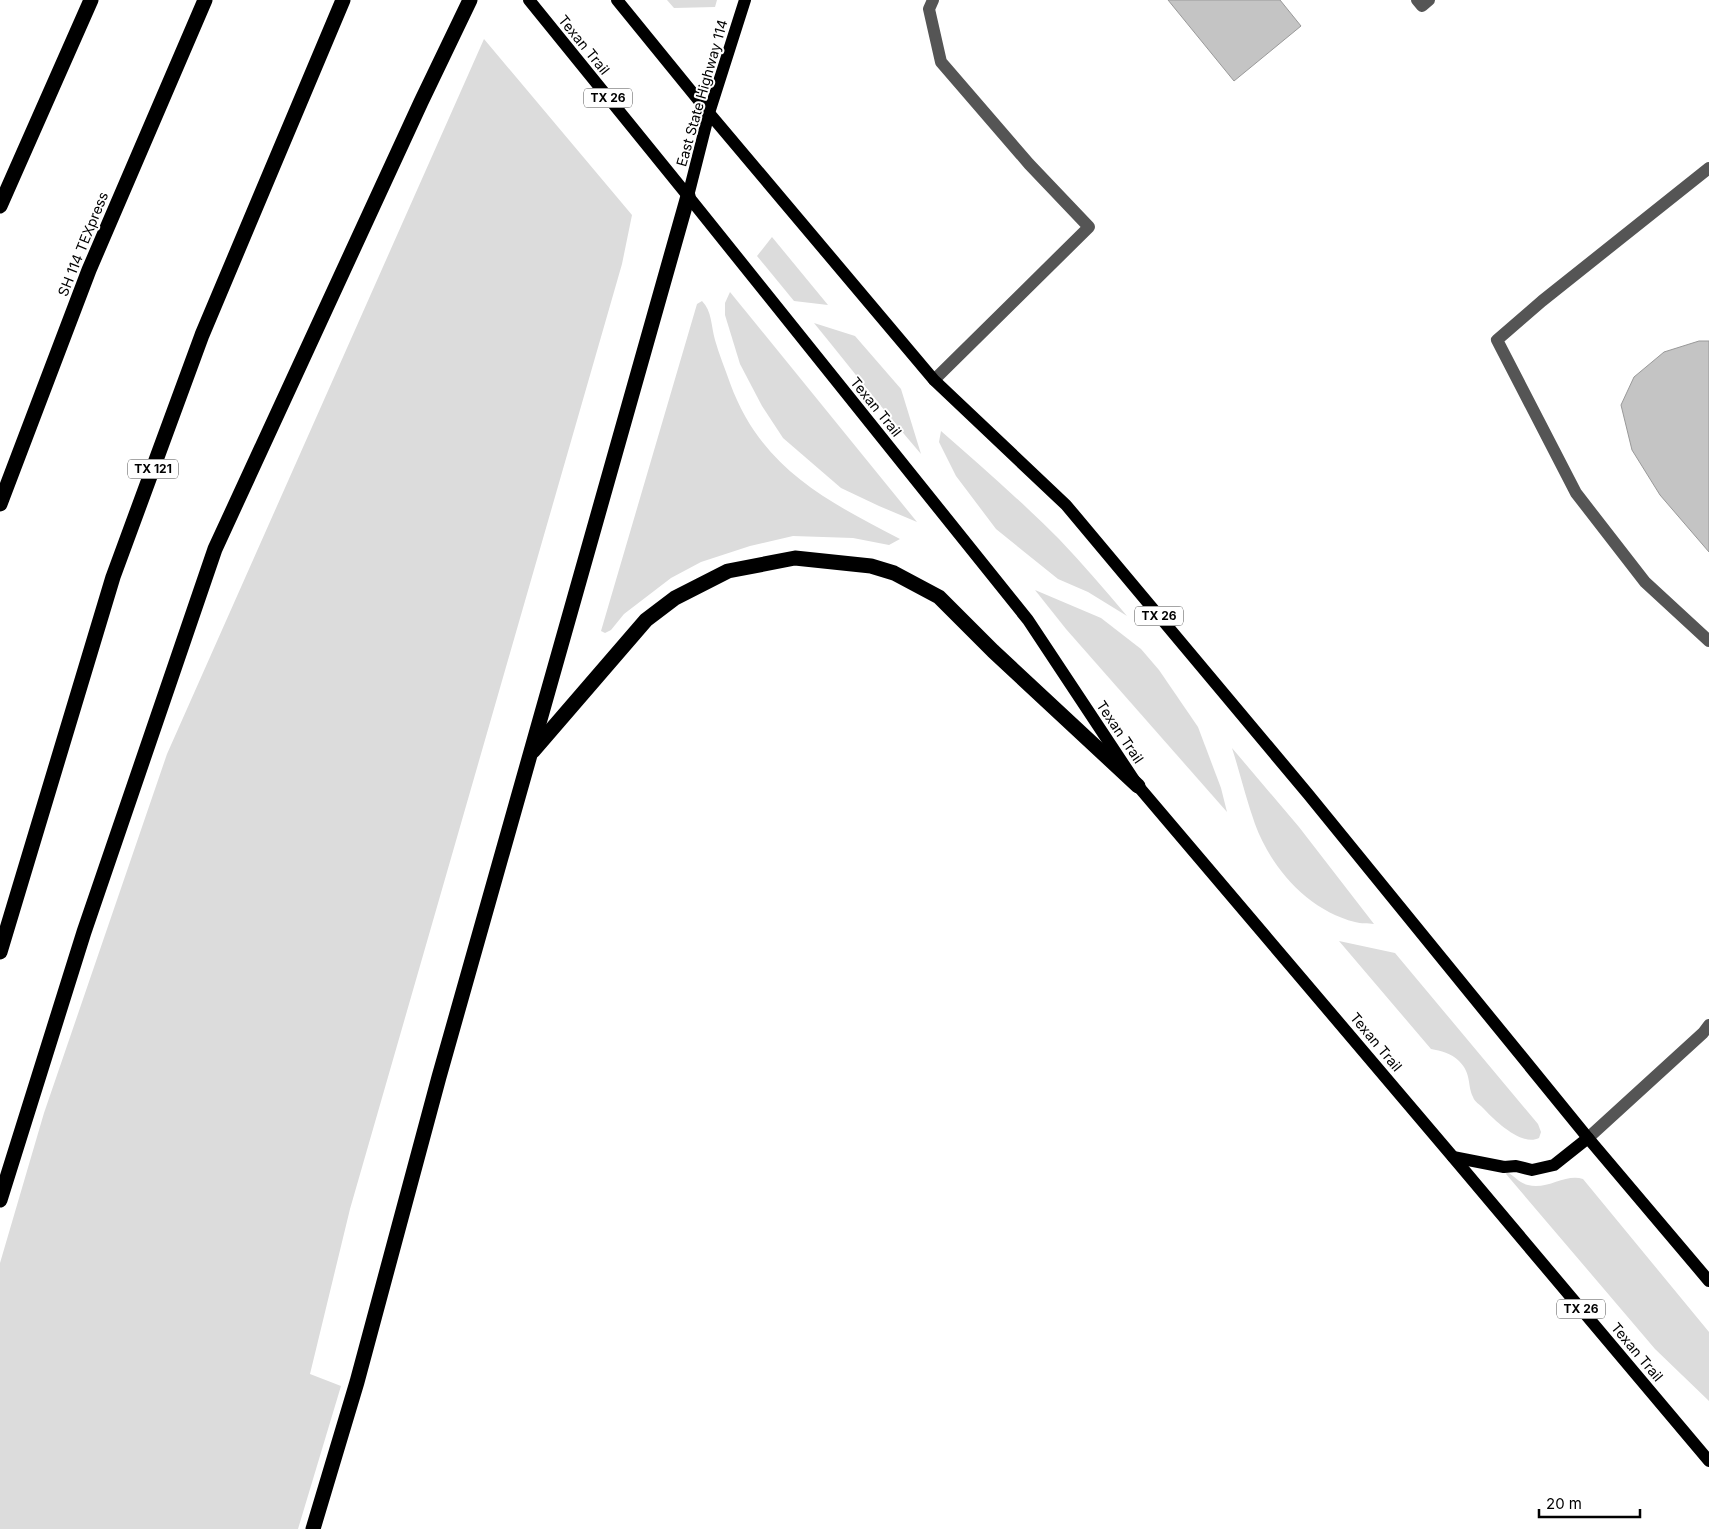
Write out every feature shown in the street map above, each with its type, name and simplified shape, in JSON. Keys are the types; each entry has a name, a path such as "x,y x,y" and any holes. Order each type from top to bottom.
{"highway":[{"path":"0,206 91,0"},
{"name":"SH 114 TEXpress","path":"0,504 89,270 205,0"},
{"name":"TX 121","path":"0,952 113,577 202,335 343,0"},
{"path":"0,1200 84,932 215,549 470,0"},
{"path":"313,1529 357,1382 439,1077 688,196"},
{"path":"530,754 646,620 675,598 728,571 795,558 871,566 894,573 940,597 993,651 1138,786"}],"main road":[{"name":"Texan Trail","path":"528,0 688,196 1028,620 1138,786 1709,1461"},
{"path":"617,0 709,113"},
{"name":"East State Highway 114","path":"688,196 709,113 745,0"},
{"name":"TX 26","path":"709,113 934,380 1066,505 1308,794 1588,1138 1709,1281"},
{"path":"1453,1157 1504,1167 1516,1166 1532,1170 1554,1165 1588,1138"}],"lane":[{"path":"933,0 929,8 941,62 1029,164 1089,227 934,380"},
{"path":"1417,0 1422,6 1429,0"},
{"path":"1709,168 1542,301 1497,340 1576,493 1645,582 1709,641"},
{"path":"1588,1138 1703,1033 1709,1025"}],"shaded area":[{"path":"667,0 717,0 715,7 674,8"},
{"path":"484,39 632,215 622,264 350,1209 310,1374 341,1386 298,1529 0,1529 0,1263 44,1113 167,754"},
{"path":"772,237 828,305 794,301 757,256"},
{"path":"730,292 917,522 841,488 783,438 762,406 740,364 725,315 725,303"},
{"path":"702,301 709,314 715,340 730,383 743,413 759,438 798,478 821,495 900,539 889,545 853,538 793,536 750,546 701,562 671,578 624,614 611,630 605,633 601,631 697,304"},
{"path":"814,323 855,336 901,389 921,454 880,405"},
{"path":"941,431 1016,497 1059,539 1127,616 1088,592 1058,579 996,529 956,476 939,442"},
{"path":"1035,590 1101,618 1141,649 1159,670 1198,727 1221,788 1227,812 1066,629"},
{"path":"1232,748 1299,827 1374,924 1355,922 1322,908 1293,885 1281,871 1262,840 1255,824"},
{"path":"1339,941 1395,953 1538,1124 1541,1132 1539,1138 1532,1140 1517,1136 1501,1125 1477,1103 1471,1093 1466,1070 1459,1061 1449,1054 1431,1049"},
{"path":"1507,1172 1522,1183 1535,1186 1570,1178 1583,1179 1709,1332 1709,1401 1655,1349 1506,1174"}],"building":[{"path":"1168,0 1280,0 1301,26 1234,81"},
{"path":"1699,341 1709,341 1709,552 1660,495 1632,450 1621,405 1634,377 1664,352"}]}
